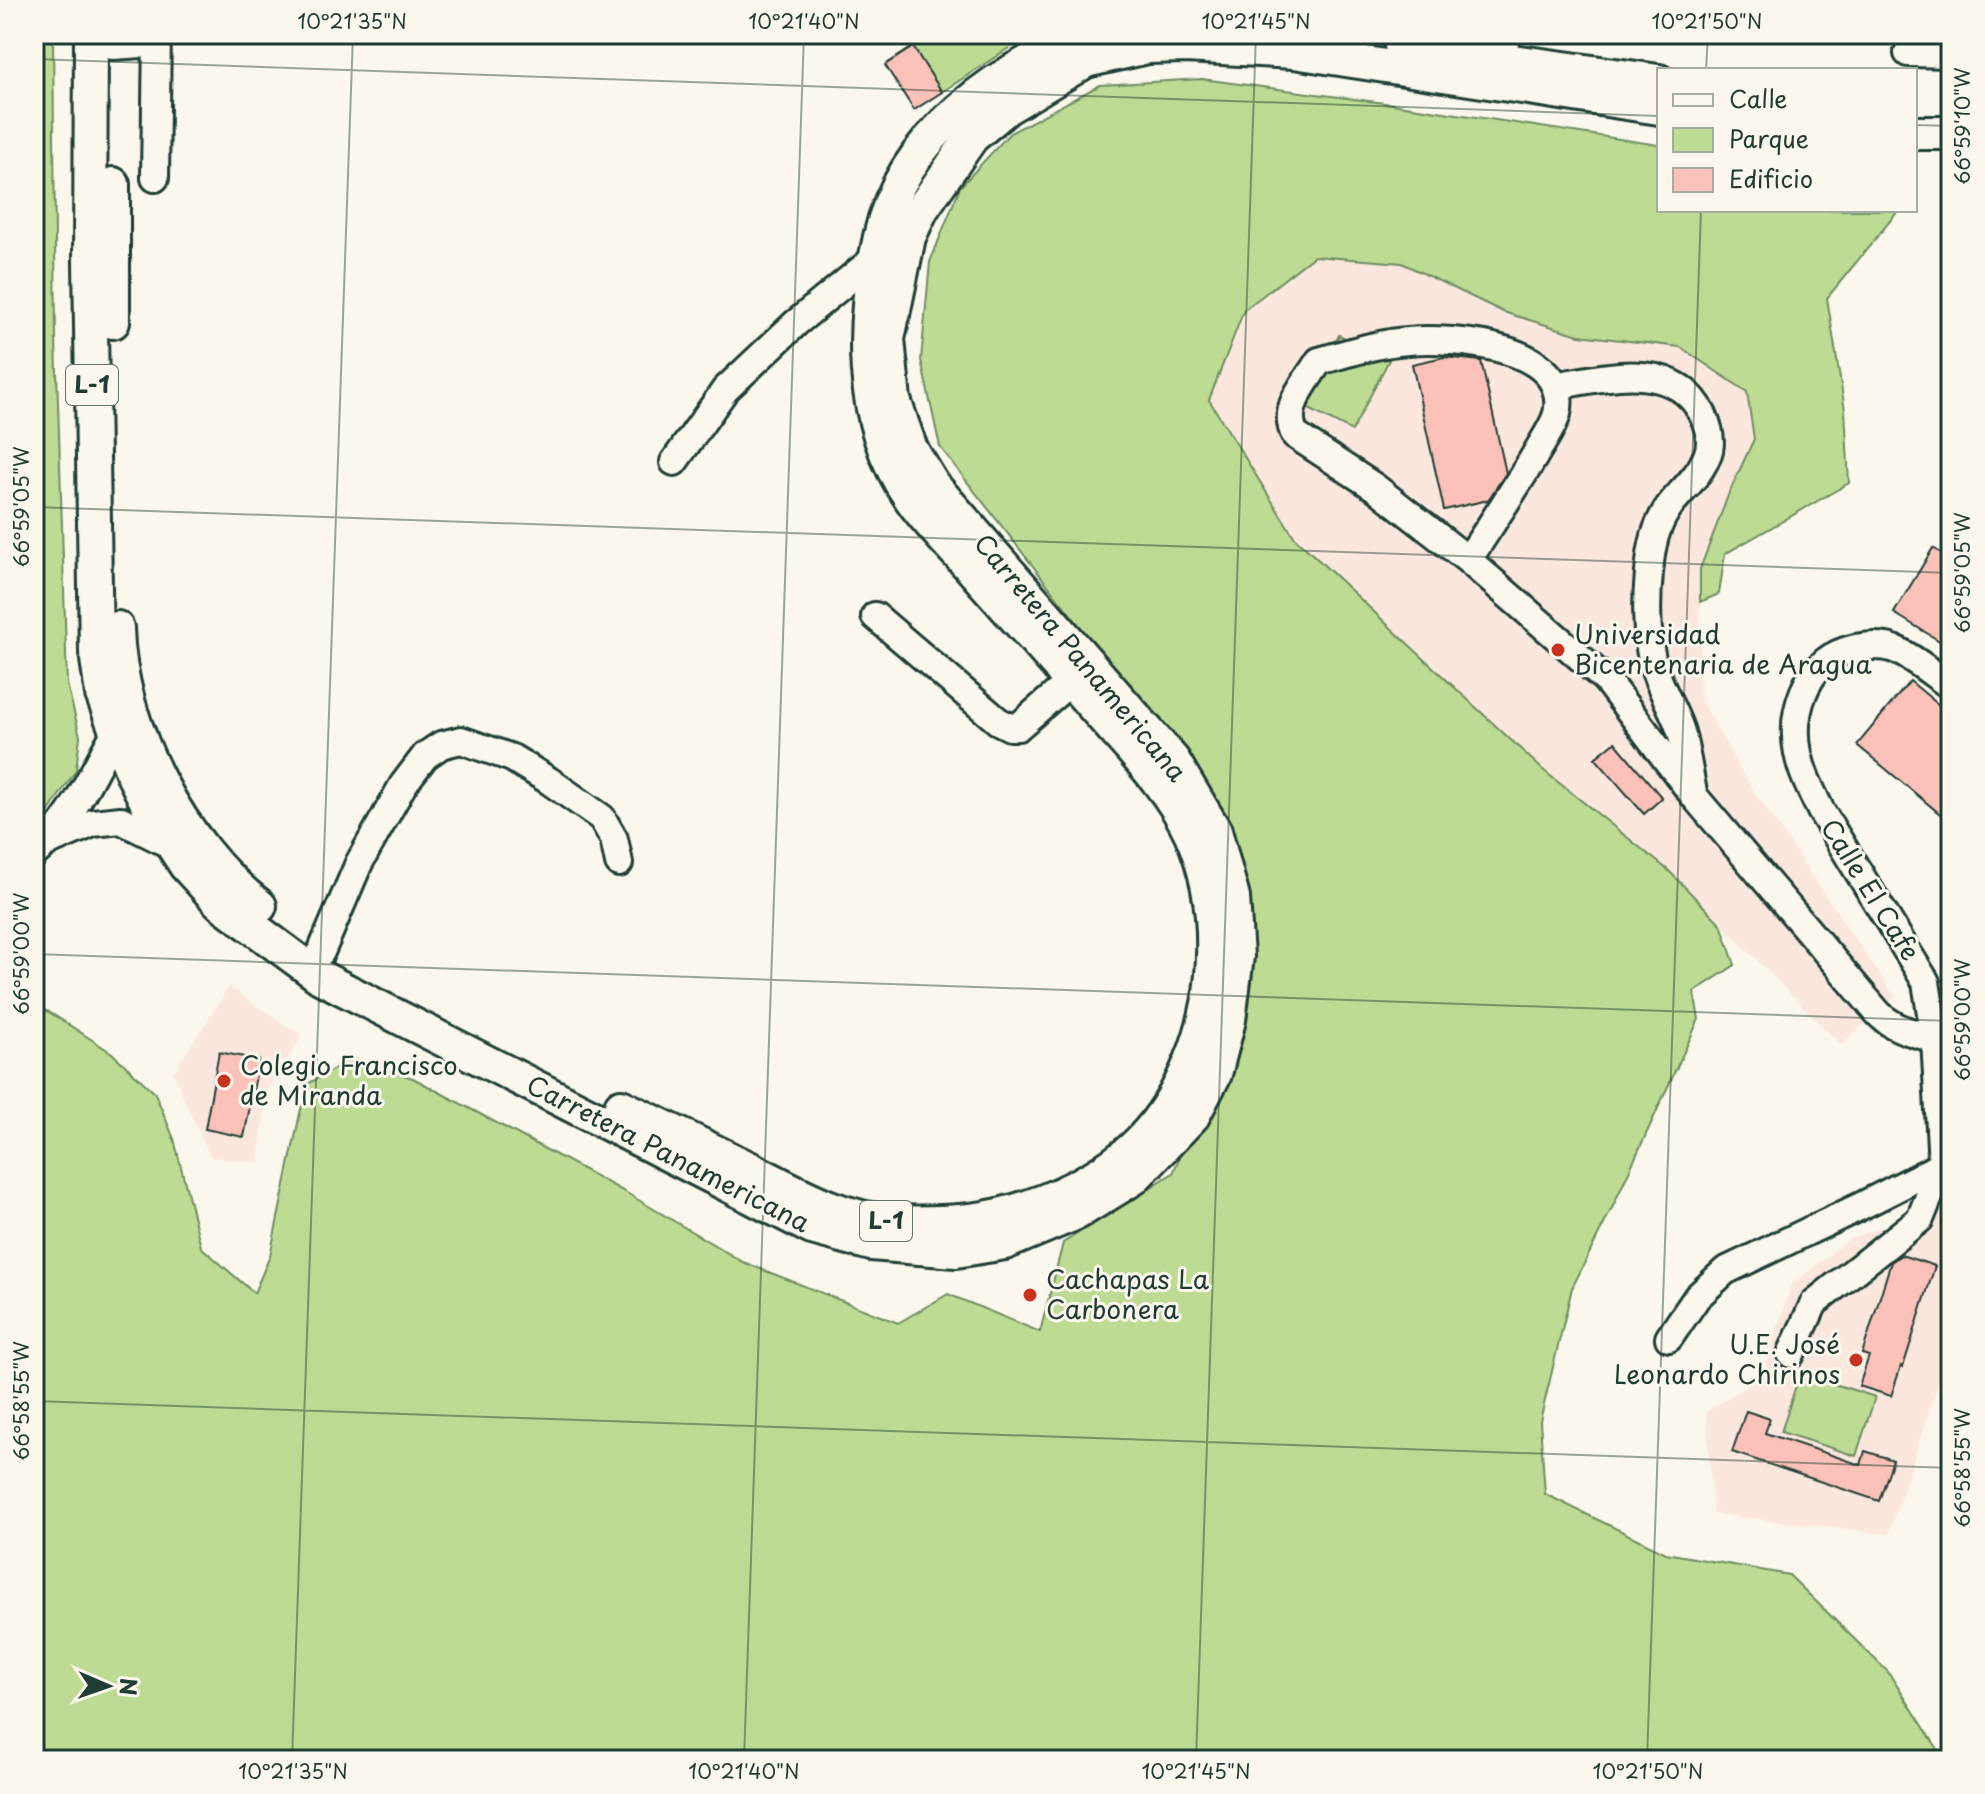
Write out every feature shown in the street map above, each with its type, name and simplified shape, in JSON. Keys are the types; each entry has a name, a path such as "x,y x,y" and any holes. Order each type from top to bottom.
{"main road":[{"name":"Carretera Panamericana","path":"106,38 118,651 126,689 153,767 172,807 233,886 321,952 428,1012 832,1209 890,1222 960,1221 998,1216 1041,1201 1096,1175 1141,1140 1175,1094 1195,1048 1209,1003 1214,949 1211,895 1191,833 1151,771 908,496 878,431 871,404 867,335 875,258 883,222 895,190 919,154 955,112 1036,57 1093,34"},
{"path":"1301,34 1505,46 1657,81"},
{"name":"Carretera Panamericana","path":"106,38 90,262 96,652 102,694 115,733 147,803 186,866 220,903 320,977 812,1228 871,1244 956,1251 1005,1243 1077,1213 1134,1178 1193,1116 1215,1074 1229,1020 1237,956 1233,898 1215,831 1173,760 933,485 911,449 894,400 888,339 909,237 922,209 972,137 1007,108 1086,61 1148,47 1294,52 1657,108"},
{"path":"1917,111 1951,111"},
{"path":"1917,133 1951,133"}],"street":[{"path":"106,38 157,38 155,178"},
{"path":"1908,53 1951,54"},
{"path":"674,462 725,390 796,323 875,258"},
{"path":"1468,560 1543,441 1557,413 1555,386 1539,364 1512,351 1436,339 1405,341 1319,361 1290,408 1290,425 1295,435 1376,488 1468,560 1606,680 1694,796 1878,1013 1886,1021 1909,1032 1935,1039"},
{"path":"1555,386 1614,375 1667,379 1689,392 1710,431 1709,453 1695,479 1670,505 1654,535 1649,572 1647,627 1653,666 1680,730 1694,796"},
{"path":"875,616 998,721 1010,727 1018,727 1071,681"},
{"name":"Calle El Cafe","path":"1791,1354 1814,1303 1920,1219 1942,1165 1935,1039 1926,982 1806,782 1797,750 1802,691 1830,656 1858,647 1893,648 1951,686"},
{"path":"41,848 78,804 115,733"},
{"path":"321,952 359,863 403,785 425,756 441,745 461,740 512,758 548,780 602,818 614,839 619,863"},
{"path":"41,848 93,823 121,820 173,846"},
{"path":"1669,1338 1697,1297 1725,1271 1942,1165"}],"shaded area":[{"name":"Universidad Bicentenaria de Aragua","path":"1314,256 1402,263 1503,312 1579,335 1680,347 1747,392 1754,439 1700,569 1700,698 1745,778 1895,997 1841,1045 1668,870 1543,770 1295,538 1209,400 1244,310"},
{"name":"Colegio Francisco de Miranda","path":"229,987 302,1036 267,1090 258,1163 210,1157 173,1073"},
{"name":"U.E. José Leonardo Chirinos","path":"1945,1205 1951,1208 1951,1344 1889,1534 1713,1514 1706,1412 1762,1376 1791,1285 1849,1239"}],"green space":[{"path":"34,34 53,34 56,340 67,684 80,736 76,770 34,834"},
{"path":"932,34 1008,34 1015,44 942,92 913,47"},
{"path":"1202,79 1392,104 1657,145 1657,212 1897,212 1827,298 1845,410 1849,483 1725,554 1719,594 1700,602 1700,569 1754,439 1747,392 1680,347 1579,335 1503,312 1402,263 1314,256 1244,310 1209,400 1295,538 1543,770 1668,870 1721,924 1735,965 1694,992 1699,1019 1572,1288 1540,1421 1545,1494 1666,1553 1789,1575 1888,1672 1945,1760 34,1760 34,1006 49,1012 112,1053 155,1093 174,1139 201,1247 254,1293 270,1256 306,1085 352,1059 413,1078 625,1192 743,1262 898,1323 948,1294 1040,1332 1063,1243 1173,1173 1236,1016 1240,908 1107,661 940,447 921,360 930,262 960,187 1010,133 1100,85"},
{"path":"1339,335 1389,360 1352,431 1303,406"},
{"path":"1800,1373 1875,1397 1856,1456 1781,1432"}],"building":[{"path":"913,47 942,92 914,110 885,65"},
{"path":"1444,357 1481,361 1506,473 1488,500 1444,510 1412,364"},
{"path":"1933,548 1951,559 1951,648 1894,613"},
{"path":"1910,681 1951,715 1951,823 1857,745"},
{"path":"1615,742 1662,798 1644,814 1595,758"},
{"path":"219,1052 259,1060 244,1137 205,1129"},
{"path":"1901,1255 1935,1266 1891,1396 1859,1386 1869,1356 1862,1354 1891,1262"},
{"path":"1746,1411 1770,1419 1765,1433 1861,1465 1865,1451 1893,1460 1879,1501 1732,1452"}],"place":[{"name":"Universidad Bicentenaria de Aragua","path":"1558,650"},
{"name":"Colegio Francisco de Miranda","path":"224,1081"},
{"name":"Cachapas La Carbonera","path":"1030,1295"},
{"name":"U.E. José Leonardo Chirinos","path":"1856,1360"}]}
